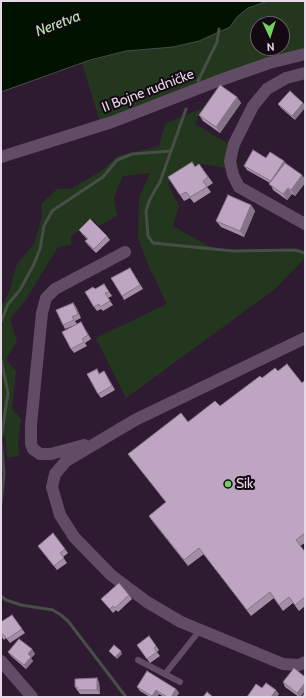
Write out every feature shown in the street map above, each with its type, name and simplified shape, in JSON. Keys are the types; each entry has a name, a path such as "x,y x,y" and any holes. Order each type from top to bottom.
{"street":[{"name":"II Bojne rudničke","path":"1,156 112,122 215,82 269,63 305,54"},
{"path":"305,73 286,78 267,89 253,106 234,144 230,161 233,175 239,187 305,224"},
{"path":"90,446 80,445 51,454 40,454 31,444 30,425 42,313 46,298 55,289 126,252"},
{"path":"305,338 135,420 90,446 66,461 55,474 52,487 60,515 74,537 111,575 147,602 200,630 283,664 299,665 305,662"},
{"path":"1,661 32,697"}],"lane":[{"path":"165,674 200,630"},
{"path":"138,660 180,682"}],"green space":[{"path":"268,1 305,1 305,54 101,125 82,63 126,51 173,47 199,41 229,27 237,17 248,8"},
{"path":"202,108 195,124 227,143 226,168 202,164 175,174 168,184 179,206 173,226 214,249 233,251 295,250 305,253 305,258 275,289 126,398 96,338 167,304 146,260 138,237 139,198 150,173 123,176 114,197 117,216 99,226 94,220 71,236 71,245 58,247 25,301 10,319 17,341 6,359 16,371 12,409 21,419 18,442 19,456 7,458 5,436 1,435 1,306 8,295 17,264 34,244 42,217 41,204 57,189 71,189 101,171 118,156 159,146 165,124"}],"water":[{"name":"Neretva","path":"1,1 268,1 248,8 237,17 230,27 199,41 173,47 126,51 90,60 1,92"}],"building":[{"path":"220,85 237,97 216,127 199,115"},
{"path":"290,91 303,103 292,116 278,104"},
{"path":"253,150 266,158 270,152 284,161 271,181 244,166"},
{"path":"192,162 195,167 199,164 208,177 203,181 207,187 190,197 186,192 180,195 168,177"},
{"path":"285,163 302,175 291,190 288,188 283,194 269,184"},
{"path":"228,195 251,205 240,231 216,221"},
{"path":"90,219 107,236 94,249 85,241 88,239 79,230"},
{"path":"130,268 140,285 122,296 111,278"},
{"path":"104,284 109,292 105,293 110,301 100,307 99,304 94,307 85,292 93,287 95,289"},
{"path":"73,303 78,314 72,317 74,320 63,325 56,310"},
{"path":"81,322 88,335 82,339 84,342 71,349 62,332"},
{"name":"Sik","path":"287,364 302,383 305,380 305,533 296,540 305,552 305,597 295,605 289,597 279,605 270,592 247,610 199,548 184,560 149,516 166,502 128,454 181,413 188,422 215,401 220,406 260,376 262,378 275,368 278,371"},
{"path":"97,369 99,374 104,371 112,386 98,394 87,374"},
{"path":"53,533 65,549 60,553 64,558 54,566 38,546"},
{"path":"119,583 129,595 115,608 113,606 110,609 101,599"},
{"path":"12,615 22,629 7,639 3,634 1,635 1,622"},
{"path":"149,636 156,646 154,648 157,652 147,659 137,645"},
{"path":"19,639 32,649 28,654 31,657 24,665 8,652"},
{"path":"114,645 121,651 115,657 109,651"},
{"path":"294,668 305,677 305,683 297,693 283,682"},
{"path":"147,671 176,689 171,697 167,697 156,690 152,696 137,687"},
{"path":"97,678 97,690 77,690 77,687 75,687 75,679"},
{"path":"266,683 276,690 271,697 247,697 256,684 262,688"},
{"path":"207,692 213,697 203,697"}],"waterway":[{"path":"198,81 217,42 219,29"},
{"path":"186,109 160,182 150,199 146,211 148,236 153,243 233,251 295,250 305,253"},
{"path":"1,322 8,304 20,290 34,264 40,249 44,226 52,211 103,177 117,160 132,154 171,151"},
{"path":"1,360 8,393 1,439 4,474 1,503"},
{"path":"1,596 6,600 21,605 53,610 61,615 68,621 126,697"}],"place":[{"name":"Sik","path":"228,484"}]}
